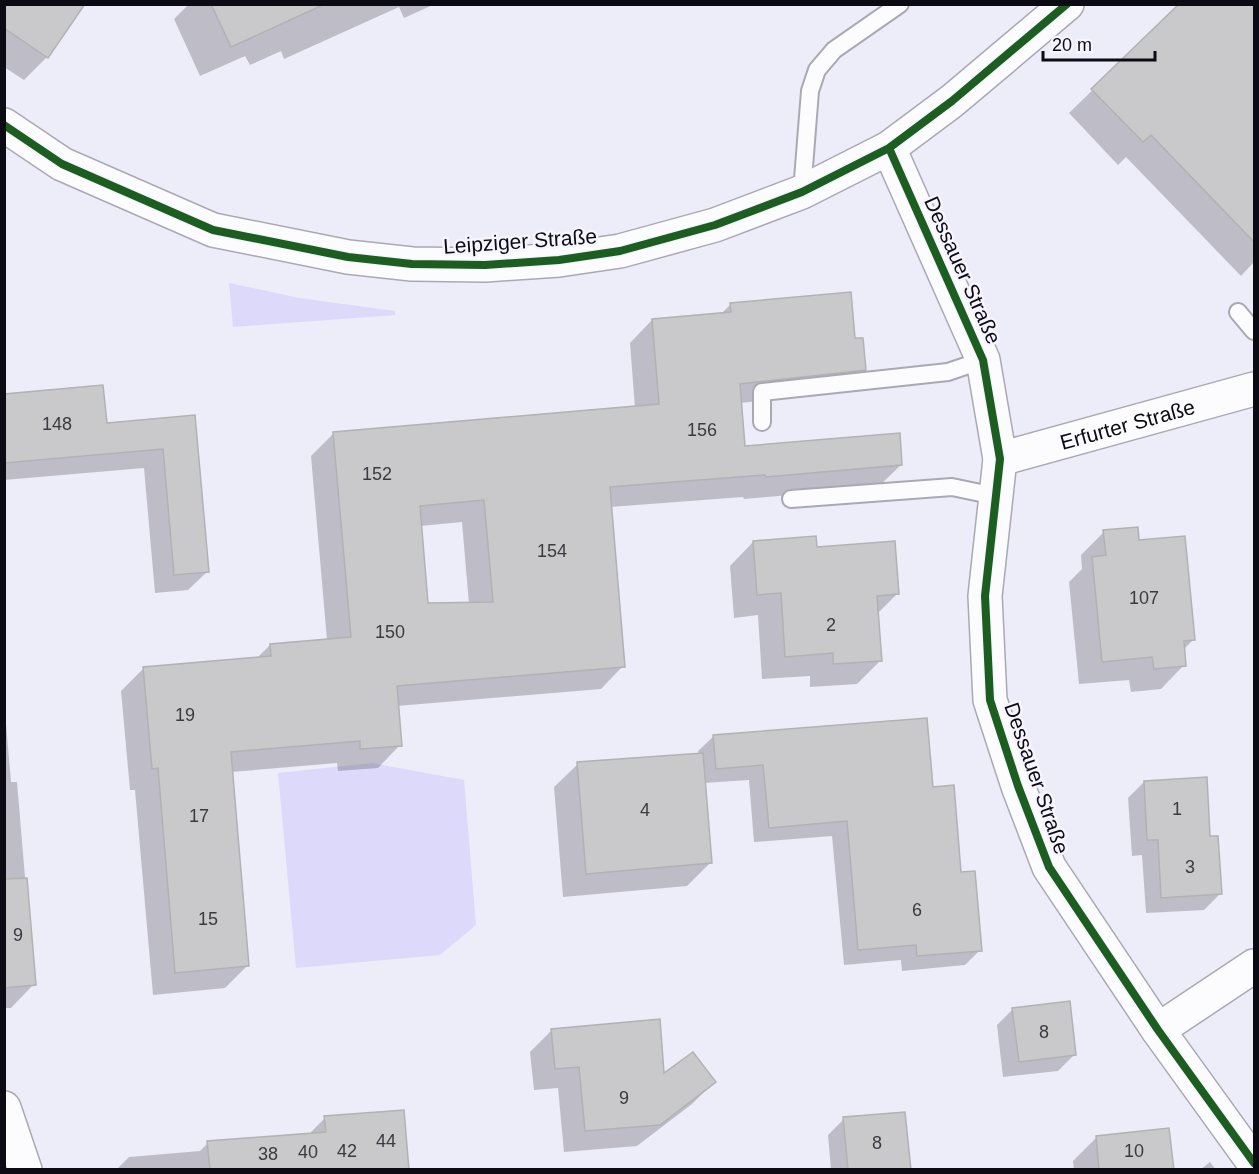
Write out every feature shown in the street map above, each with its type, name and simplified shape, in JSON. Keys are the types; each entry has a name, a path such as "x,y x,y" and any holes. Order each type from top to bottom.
{"street":[{"name":"Leipziger Straße","path":"4,125 62,165 213,230 348,257 412,264 485,265 559,260 620,251 715,225 802,192 889,148 951,101 1062,6"},
{"name":"Dessauer Straße","path":"889,148 983,360 1000,459 985,596 990,700 1018,786 1048,867 1158,1030 1254,1163"},
{"name":"Erfurter Straße","path":"1000,459 1254,389"},
{"path":"1158,1030 1254,966"},
{"path":"4,1108 25,1170"}],"lane":[{"path":"802,192 810,92 817,70 834,50 900,4"},
{"path":"1238,312 1254,331"},
{"path":"762,422 762,392 948,372 983,360"},
{"path":"791,499 952,487 995,496"}],"shaded area":[{"path":"229,283 299,298 395,311 395,315 233,327"},
{"path":"372,763 464,780 476,925 440,955 296,968 278,773"}],"building":[{"path":"4,4 85,4 48,58 4,28"},
{"path":"211,4 325,4 231,47"},
{"path":"1179,4 1254,4 1254,242 1151,135 1143,142 1091,89"},
{"path":"851,292 855,338 863,338 866,370 740,384 745,446 900,433 902,465 610,487 625,667 397,686 402,746 360,749 360,741 231,752 249,966 175,973 158,768 152,769 143,667 271,656 270,644 351,637 333,432 659,404 652,319 731,312 730,303","holes":["484,500 493,602 428,603 420,506"]},
{"path":"103,385 107,423 195,415 209,572 174,575 163,449 4,463 4,394"},
{"path":"1138,527 1139,540 1185,536 1195,640 1184,641 1186,666 1154,669 1152,657 1102,662 1092,557 1106,555 1103,530"},
{"path":"816,536 817,547 895,541 899,594 877,596 882,661 833,664 833,653 785,657 781,593 757,595 753,541"},
{"path":"927,718 933,787 954,785 961,872 975,871 982,951 917,956 916,945 858,950 847,821 769,828 763,765 716,769 713,735"},
{"path":"703,753 712,863 586,874 577,762"},
{"path":"1207,777 1210,836 1218,836 1222,894 1161,898 1158,840 1147,840 1144,781"},
{"path":"27,878 36,985 4,988 4,879"},
{"path":"1070,1001 1076,1055 1019,1062 1012,1008"},
{"path":"660,1019 664,1073 693,1052 716,1082 660,1125 585,1131 579,1067 555,1069 551,1029"},
{"path":"404,1110 409,1170 210,1170 207,1141 326,1132 324,1116"},
{"path":"905,1112 911,1170 848,1170 843,1117"},
{"path":"1169,1128 1174,1170 1099,1170 1096,1136"}],"cycle path":[{"path":"4,125 62,164 213,230 348,257 412,264 485,265 559,260 620,251 715,225 802,192 889,148 952,101 1067,4"},
{"path":"889,148 983,360 1000,459 985,596 990,700 1018,786 1049,867 1158,1030 1254,1163"}]}
